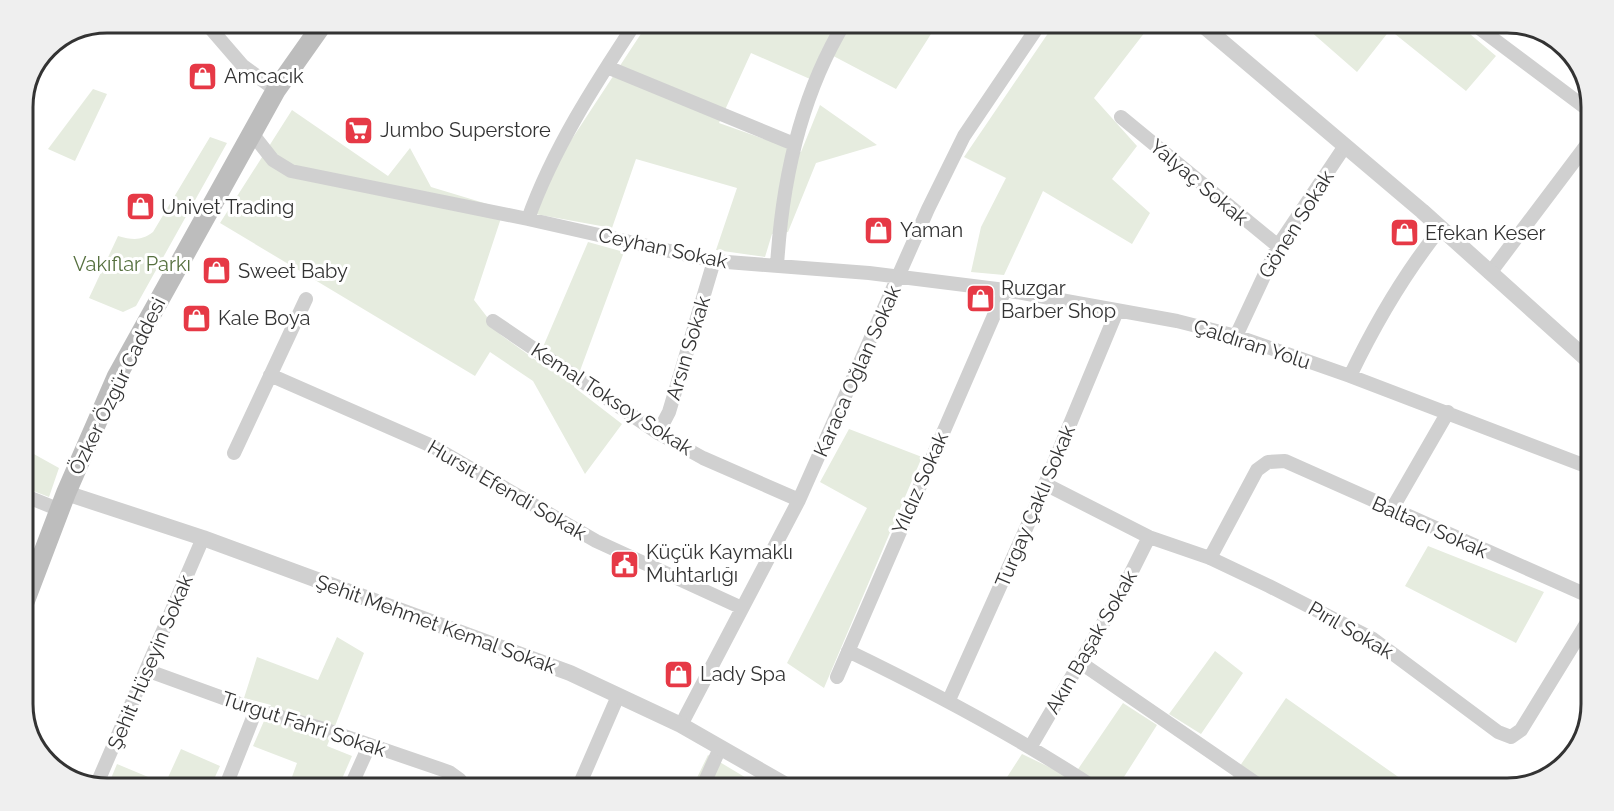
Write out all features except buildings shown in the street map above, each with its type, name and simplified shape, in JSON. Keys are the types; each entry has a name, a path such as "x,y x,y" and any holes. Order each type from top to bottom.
{"main road":[{"name":"Özker Özgür Caddesi","path":"33,580 63,501 117,376 251,132 276,90 316,33"}],"street":[{"path":"214,33 243,66 276,90"},
{"path":"528,219 538,192 571,128 629,33"},
{"path":"777,266 794,144 816,76 839,33"},
{"name":"Karaca Oğlan Sokak","path":"681,725 799,500 964,136 1034,33"},
{"path":"1213,33 1581,354"},
{"path":"1487,33 1581,104"},
{"path":"607,67 794,144"},
{"name":"Yalyaç Sokak","path":"1121,117 1278,246"},
{"name":"Ceyhan Sokak","path":"251,132 273,160 291,171 429,201 528,219 714,261 898,278"},
{"name":"Gönen Sokak","path":"1236,336 1278,246 1345,146"},
{"path":"1490,273 1581,152"},
{"path":"1350,376 1372,330 1418,256 1440,229"},
{"name":"Arsın Sokak","path":"658,433 669,412 714,261"},
{"name":"Çaldıran Yolu","path":"898,278 1005,290 1177,321 1236,336 1448,412 1581,464"},
{"name":"Yıldız Sokak","path":"837,677 1005,290"},
{"path":"234,453 306,299"},
{"name":"Turgay Çaklı Sokak","path":"949,700 1045,484 1118,311"},
{"name":"Kemal Toksoy Sokak","path":"494,321 658,433 703,458 799,500"},
{"name":"Hursıt Efendi Sokak","path":"270,375 432,446 596,541 741,608"},
{"path":"1392,509 1448,412"},
{"name":"Baltacı Sokak","path":"1210,558 1257,470 1268,462 1285,461 1581,592"},
{"name":"Pırıl Sokak","path":"1045,484 1149,537 1210,558 1373,639 1498,732 1511,737 1521,730 1581,634"},
{"path":"33,496 63,501"},
{"name":"Şehit Mehmet Kemal Sokak","path":"63,501 203,538 517,652 681,725 772,778"},
{"name":"Akın Başak Sokak","path":"1031,746 1081,663 1149,537"},
{"name":"Şehit Hüseyin Sokak","path":"100,777 203,538"},
{"path":"848,651 949,700 1031,746 1079,778"},
{"path":"1081,663 1247,778"},
{"name":"Turgut Fahri Sokak","path":"146,670 256,710 321,728 449,772 454,778"},
{"path":"583,778 618,696"},
{"path":"229,778 256,710"},
{"path":"355,778 369,746"},
{"path":"707,778 720,748"}],"green space":[{"path":"641,33 932,33 896,89 822,50 810,79 751,53 719,123 801,152 820,105 877,145 816,163 788,232 772,234 765,257 716,250 737,188 636,159 612,228 524,212"},
{"path":"1048,33 1144,33 1094,98 1137,146 1112,179 1150,213 1132,244 1043,191 1004,275 971,272 981,227 1006,178 964,157"},
{"path":"1312,33 1388,33 1357,72"},
{"path":"1394,33 1469,33 1496,56 1466,91"},
{"path":"93,89 107,94 75,161 48,149"},
{"path":"292,110 388,176 410,148 431,187 504,209 474,300 501,335 537,361 588,242 624,252 574,387 622,424 585,474 533,381 490,352 475,376 220,223"},
{"name":"Vakıflar Parkı","path":"210,137 227,143 136,306 123,312 89,298 118,236 137,239 153,232"},
{"path":"849,429 922,457 824,688 787,663 867,508 820,482"},
{"path":"33,454 59,468 49,497 33,491"},
{"path":"1428,546 1544,592 1516,643 1405,586"},
{"path":"337,637 364,653 327,746 352,756 342,778 292,778 297,763 253,746 271,705 244,698 257,657 318,680"},
{"path":"1215,651 1243,673 1201,734 1169,714"},
{"path":"1286,698 1400,778 1232,778"},
{"path":"1123,703 1157,725 1123,778 1072,778"},
{"path":"181,749 220,766 215,778 168,778"},
{"path":"1022,754 1072,778 1006,778"},
{"path":"708,755 746,778 697,778"},
{"path":"117,764 151,778 111,778"}],"place":[{"name":"Amcacık","path":"203,76"},
{"name":"Jumbo Superstore","path":"359,130"},
{"name":"Univet Trading","path":"140,207"},
{"name":"Yaman","path":"879,230"},
{"name":"Efekan Keser","path":"1404,233"},
{"name":"Sweet Baby","path":"217,271"},
{"name":"Ruzgar Barber Shop","path":"980,299"},
{"name":"Kale Boya","path":"197,318"},
{"name":"Küçük Kaymaklı Muhtarlığı","path":"625,564"},
{"name":"Lady Spa","path":"679,674"}]}
